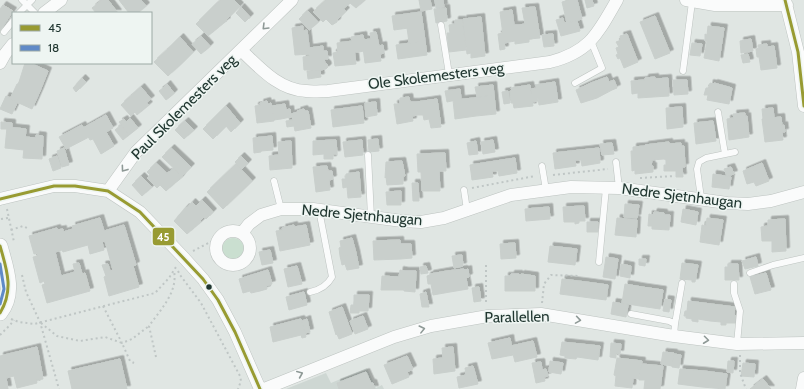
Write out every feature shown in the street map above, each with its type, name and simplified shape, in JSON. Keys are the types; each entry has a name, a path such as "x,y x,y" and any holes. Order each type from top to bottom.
{"street":[{"path":"45,12 60,0"},
{"name":"Paul Skolemesters veg","path":"108,191 136,152 292,0"},
{"name":"Ole Skolemesters veg","path":"241,50 270,78 291,88 306,92 556,60 574,54 591,41 600,30 617,0"},
{"path":"689,1 715,4 786,2 798,52 804,106"},
{"path":"0,64 12,45"},
{"path":"3,202 54,186 75,186 108,191 140,212 203,279 218,300 236,332 260,389"},
{"name":"Nedre Sjetnhaugan","path":"242,234 249,224 261,215 281,209 319,210 371,218 421,222 444,218 511,195 571,186 619,188 748,204 771,201 804,192"},
{"path":"232,231 242,234 249,242 249,253 242,261 232,264 222,260 217,251 216,245 222,236 232,231"},
{"path":"6,315 9,282 7,245"},
{"name":"Parallellen","path":"264,389 387,339 431,326 486,316 541,314 674,330 739,344 804,343"},
{"path":"802,389 804,378"}],"lane":[{"path":"20,12 27,1 35,12"},
{"path":"683,71 689,1"},
{"path":"4,32 12,22"},
{"path":"441,25 449,74"},
{"path":"575,83 602,68 591,41"},
{"path":"718,112 725,154"},
{"path":"702,198 697,169 699,162 706,158 735,152"},
{"path":"368,155 371,218"},
{"path":"616,162 619,188"},
{"path":"542,166 546,190"},
{"path":"274,181 281,209"},
{"name":"Nedre Sjetnhaugan","path":"599,262 606,188"},
{"path":"464,190 467,210"},
{"path":"310,292 320,290 329,282 332,276 319,210"},
{"path":"750,273 773,265 804,258"},
{"path":"674,330 682,283"},
{"path":"734,284 734,293 740,311 739,344"},
{"path":"631,314 669,321 674,330"}],"path":[{"path":"3,202 11,230 7,245"},
{"path":"1,219 8,218"},
{"path":"11,230 23,226 26,228"},
{"path":"190,255 194,249 222,236"},
{"path":"6,315 34,324 156,293 178,265 180,275 201,303 240,376 242,381 238,389"},
{"path":"486,265 486,316"},
{"path":"21,271 26,292 40,322 59,389"},
{"path":"40,322 57,336 80,341 105,337 122,343 132,339 149,326 171,295 175,278 174,271"},
{"path":"541,314 544,284 551,275 580,276"},
{"path":"103,306 130,361 134,363"},
{"path":"0,335 10,325 6,315"},
{"path":"149,326 156,357"},
{"path":"739,344 740,373 746,389"}],"shaded area":[{"path":"367,368 376,388 382,385 384,389 286,389 326,373 331,383"}],"green space":[{"path":"233,238 241,241 244,249 241,257 233,260 225,257 222,249 225,241"}],"building":[{"path":"102,0 108,0 117,12 95,12 92,8"},
{"path":"119,0 141,0 146,6 139,12 128,12"},
{"path":"221,0 234,0 240,6 225,22 212,8"},
{"path":"326,0 334,0 346,11 337,20 337,22 332,25 326,19 323,22 313,12"},
{"path":"334,0 365,0 356,8 350,3 343,9"},
{"path":"419,0 430,0 432,9 421,11"},
{"path":"435,0 443,0 444,7 436,8"},
{"path":"577,0 582,19 567,23 562,2"},
{"path":"585,0 592,0 594,6 587,8"},
{"path":"3,5 13,11 0,31 0,9"},
{"path":"241,7 250,17 245,22 236,13"},
{"path":"535,7 540,38 529,39 529,42 522,43 519,25 525,24 522,8"},
{"path":"212,8 225,22 208,36 196,24"},
{"path":"446,8 447,21 436,23 434,9"},
{"path":"512,10 514,25 519,25 522,43 515,44 515,41 504,43 500,12"},
{"path":"308,11 318,22 314,26 303,15"},
{"path":"421,12 423,26 394,30 392,16"},
{"path":"303,15 314,26 309,30 299,19"},
{"path":"655,16 670,53 655,59 640,22"},
{"path":"481,17 485,56 471,58 471,53 467,54 463,19"},
{"path":"563,18 564,23 577,21 580,31 561,36 556,20"},
{"path":"455,20 462,20 466,50 449,52 447,33 450,33 449,25 455,24"},
{"path":"303,26 303,31 307,30 310,54 295,55 292,28"},
{"path":"423,26 424,33 408,35 407,28"},
{"path":"708,26 724,28 719,61 704,58 707,41 705,41 705,34 707,35"},
{"path":"376,32 379,46 383,45 384,53 380,54 381,61 365,63 362,40 371,39 370,33"},
{"path":"424,33 425,41 409,43 408,35"},
{"path":"503,33 505,49 500,50 498,34"},
{"path":"553,34 554,46 544,47 542,35"},
{"path":"627,34 630,42 619,47 616,42 621,40 620,36"},
{"path":"363,35 364,40 362,40 364,51 359,52 357,36"},
{"path":"201,36 210,46 206,50 197,40"},
{"path":"357,36 359,52 354,52 351,37"},
{"path":"180,37 193,52 181,64 167,50"},
{"path":"751,39 753,51 741,53 740,41"},
{"path":"197,40 206,50 201,54 192,44"},
{"path":"353,41 356,64 335,66 333,53 338,52 337,43"},
{"path":"425,41 427,55 398,59 396,45"},
{"path":"630,42 638,62 624,68 620,58 618,59 616,55 618,54 616,48"},
{"path":"692,43 702,44 700,56 690,55"},
{"path":"767,44 767,47 774,46 777,68 761,70 756,49 759,48 758,45"},
{"path":"323,46 323,51 327,51 328,59 324,59 328,67 320,70 304,70 303,57 310,56 309,48"},
{"path":"167,50 181,64 168,76 154,62"},
{"path":"748,54 750,62 743,63 741,55"},
{"path":"25,64 32,64 48,71 40,91 19,82"},
{"path":"320,70 321,77 308,79 307,71"},
{"path":"607,77 612,90 597,98 591,83"},
{"path":"655,77 655,79 668,78 669,96 638,98 638,93 632,94 631,81 645,80 645,78"},
{"path":"82,78 86,82 76,92 73,88"},
{"path":"614,80 617,88 612,90 609,82"},
{"path":"673,80 687,80 688,94 674,95"},
{"path":"19,82 40,91 32,109 10,99"},
{"path":"555,82 558,102 539,105 536,85"},
{"path":"591,83 597,98 581,103 576,90"},
{"path":"710,83 732,88 729,104 707,100 708,95 704,95 706,88 709,88"},
{"path":"167,84 174,93 170,97 163,88"},
{"path":"493,85 494,95 477,97 475,87"},
{"path":"530,85 533,106 514,108 513,103 511,103 511,88"},
{"path":"141,87 151,99 146,103 149,105 143,110 131,96"},
{"path":"163,88 170,97 166,100 159,91"},
{"path":"537,88 538,101 532,102 531,89"},
{"path":"460,89 461,99 447,102 445,91"},
{"path":"508,91 510,103 504,104 502,92"},
{"path":"494,95 496,114 476,116 474,98"},
{"path":"6,96 17,103 12,114 0,109"},
{"path":"131,96 143,110 137,115 135,112 131,116 121,105"},
{"path":"409,97 410,102 416,102 418,115 412,116 413,121 397,124 394,104 400,104 400,98"},
{"path":"474,98 476,116 455,119 453,100"},
{"path":"437,99 441,127 431,128 429,119 424,120 423,115 418,115 416,102"},
{"path":"267,101 268,104 271,103 274,121 257,123 255,106 261,105 260,103"},
{"path":"376,102 377,115 366,117 365,103"},
{"path":"285,104 286,110 290,109 291,117 281,119 279,105"},
{"path":"279,105 281,119 274,120 272,106"},
{"path":"226,106 240,123 231,132 226,126 218,134 208,124"},
{"path":"362,106 364,123 333,127 331,110"},
{"path":"682,107 683,127 667,129 666,108"},
{"path":"773,108 774,118 763,119 762,109"},
{"path":"304,109 305,111 308,111 311,128 295,131 294,126 287,127 286,121 293,120 291,114"},
{"path":"745,113 745,117 747,116 749,137 729,140 727,119 734,118 733,114"},
{"path":"106,115 113,128 106,132 114,146 101,154 93,139 90,140 83,128"},
{"path":"781,117 782,126 784,125 785,132 782,132 783,140 765,142 762,119"},
{"path":"130,118 138,128 129,135 119,122 124,119 126,122"},
{"path":"185,121 194,130 184,139 175,130"},
{"path":"713,121 716,141 696,144 694,123"},
{"path":"1,122 12,123 12,128 7,127 7,129 1,129"},
{"path":"208,124 218,134 213,139 203,129"},
{"path":"82,125 89,137 66,149 59,137"},
{"path":"121,125 129,135 123,140 115,130"},
{"path":"7,127 26,129 24,150 5,148"},
{"path":"36,135 43,136 42,159 23,158 25,137 36,138"},
{"path":"272,136 273,150 254,153 253,138"},
{"path":"378,139 379,151 369,152 368,140"},
{"path":"336,140 337,154 333,154 333,159 324,159 324,154 313,155 313,141"},
{"path":"362,140 363,155 345,157 343,142"},
{"path":"493,140 495,152 483,154 481,142"},
{"path":"291,141 292,168 270,170 269,156 279,155 278,142"},
{"path":"476,141 478,154 469,155 467,143"},
{"path":"669,142 669,144 681,143 681,146 684,146 685,167 682,167 683,177 676,177 676,171 664,171 666,160 664,159 652,160 651,166 653,166 653,172 635,174 635,170 632,171 631,151 633,151 633,147"},
{"path":"612,143 614,154 602,155 600,144"},
{"path":"64,148 69,165 62,167 57,151"},
{"path":"171,148 191,167 182,176 162,157"},
{"path":"599,148 600,163 582,166 581,160 575,160 576,166 555,169 553,153"},
{"path":"445,153 446,171 439,171 440,191 422,191 421,172 418,172 417,154"},
{"path":"57,156 61,168 53,171 49,159"},
{"path":"241,156 248,163 242,169 235,162"},
{"path":"515,158 517,173 499,176 498,171 492,171 493,177 472,180 470,165"},
{"path":"402,161 405,176 403,176 403,184 387,185 386,177 385,178 386,162"},
{"path":"156,163 176,182 166,191 160,185 157,188 147,178 150,175 147,172"},
{"path":"762,163 769,181 756,186 754,182 747,184 743,171"},
{"path":"236,164 252,181 223,209 207,192"},
{"path":"327,166 328,171 332,171 333,179 329,180 330,190 316,192 313,167"},
{"path":"731,167 734,174 727,176 724,169"},
{"path":"173,168 182,176 179,180 171,171"},
{"path":"171,171 179,180 175,183 167,173"},
{"path":"359,172 361,197 348,198 347,187 343,188 342,179 346,179 346,174"},
{"path":"713,174 731,177 729,189 712,187"},
{"path":"141,176 152,187 142,196 132,185"},
{"path":"412,183 418,183 419,201 413,201"},
{"path":"401,191 401,205 387,205 386,192"},
{"path":"202,200 213,212 206,219 204,217 200,221 201,222 187,234 174,221 192,202 196,206"},
{"path":"625,204 639,205 637,218 624,217"},
{"path":"584,206 585,221 579,221 579,223 575,224 575,222 564,222 563,207"},
{"path":"549,207 550,219 526,221 525,209"},
{"path":"683,209 698,212 696,225 681,222"},
{"path":"654,212 670,215 669,230 652,229 652,226 648,226 649,214 653,215"},
{"path":"100,218 104,231 124,225 136,265 133,266 139,287 109,296 104,277 106,276 102,265 108,264 110,271 113,270 105,241 102,242 104,250 90,254 88,245 63,252 62,250 55,252 61,276 75,272 73,264 79,263 82,274 85,273 90,291 47,303 42,285 45,284 44,281 40,283 33,257 38,256 37,253 34,254 29,236 57,228 57,230 63,229 63,232 73,229 72,226"},
{"path":"617,218 637,220 636,237 615,235"},
{"path":"707,218 723,220 719,245 700,242 702,225 706,226"},
{"path":"785,219 786,251 772,252 772,241 762,241 761,227 768,226 768,220"},
{"path":"587,222 598,222 598,232 587,232"},
{"path":"294,225 294,227 306,225 310,245 280,251 276,231 283,230 282,228"},
{"path":"352,238 356,253 340,256 340,241"},
{"path":"400,240 401,259 374,260 373,241"},
{"path":"515,243 516,258 501,259 500,244"},
{"path":"400,244 411,244 412,258 401,259"},
{"path":"550,246 577,249 575,265 548,262"},
{"path":"270,250 273,263 262,265 259,252"},
{"path":"356,253 359,268 347,270 345,264 342,265 340,256"},
{"path":"462,255 463,266 454,268 452,256"},
{"path":"606,257 618,259 615,279 603,277"},
{"path":"756,257 758,266 745,269 742,261"},
{"path":"639,259 646,259 645,266 639,265"},
{"path":"682,263 698,265 695,282 692,282 692,280 680,279"},
{"path":"621,264 631,266 630,278 620,276"},
{"path":"728,264 738,264 739,280 725,280 725,267 728,267"},
{"path":"297,266 302,284 288,287 284,269"},
{"path":"426,266 428,273 421,274 420,267"},
{"path":"468,269 469,277 466,278 468,289 450,292 447,271"},
{"path":"268,270 272,284 266,286 267,289 260,291 255,274"},
{"path":"400,270 405,271 404,290 381,290 382,276 399,277"},
{"path":"405,271 416,271 415,292 404,291"},
{"path":"447,271 450,292 433,295 431,284 428,284 427,276 430,274"},
{"path":"766,273 771,290 755,294 750,277"},
{"path":"255,274 260,291 243,293 239,279"},
{"path":"511,274 519,274 520,291 505,291 505,276 511,276"},
{"path":"521,274 535,276 535,291 520,291"},
{"path":"562,279 586,282 583,297 560,294"},
{"path":"586,282 608,285 606,300 583,297"},
{"path":"625,284 642,287 640,306 622,303"},
{"path":"479,287 481,301 474,302 472,288"},
{"path":"642,287 663,290 660,309 640,306"},
{"path":"304,292 307,305 289,310 286,297"},
{"path":"426,292 429,307 422,307 420,294"},
{"path":"354,295 369,295 368,311 350,313 351,305 354,305"},
{"path":"665,299 671,300 669,312 663,311"},
{"path":"688,301 711,304 710,321 698,319 698,322 686,318 686,316 684,316 685,311 687,311"},
{"path":"613,302 628,305 626,317 611,314"},
{"path":"711,304 735,307 734,314 737,317 736,323 726,323 726,325 721,325 721,322 710,321"},
{"path":"342,307 352,334 339,339 337,334 336,335 329,312"},
{"path":"363,316 368,329 355,334 350,321"},
{"path":"301,319 306,337 302,338 301,335 273,342 270,327"},
{"path":"307,319 310,332 305,333 302,321"},
{"path":"510,338 513,355 492,359 488,343"},
{"path":"533,341 537,357 515,362 511,346"},
{"path":"562,342 600,346 598,360 577,357 576,359 565,358 565,356 560,355"},
{"path":"611,343 621,344 620,354 616,353 616,358 610,357"},
{"path":"37,347 43,379 36,380 37,383 17,388 14,376 6,378 8,389 0,389 0,356"},
{"path":"453,347 455,371 434,374 433,359 443,358 442,348"},
{"path":"663,352 674,353 672,366 661,364"},
{"path":"674,354 681,355 679,368 672,367"},
{"path":"407,356 413,369 407,372 409,377 392,384 384,365"},
{"path":"617,358 642,361 639,379 633,378 632,388 615,386 616,376 614,375"},
{"path":"120,359 127,389 72,389 68,371"},
{"path":"550,361 563,363 561,374 549,372"},
{"path":"728,361 734,361 733,373 727,372"},
{"path":"541,362 542,370 546,369 548,376 544,377 545,381 536,383 532,363"},
{"path":"743,363 755,364 754,377 741,376"},
{"path":"642,364 663,366 660,389 644,389 645,380 639,380"},
{"path":"473,366 478,384 459,388 457,377 466,375 465,368"},
{"path":"680,369 704,371 702,387 678,384"},
{"path":"704,371 727,374 725,389 702,387"},
{"path":"366,372 375,389 339,389 337,383"},
{"path":"763,379 771,389 750,389"}],"transit line":[{"name":"45","path":"785,0 798,52 804,106"},
{"name":"45","path":"0,199 54,186 75,186 108,191 140,212 203,279 218,300 235,332 260,389"},
{"name":"45","path":"0,246 8,280 7,296 0,313"},
{"name":"18","path":"0,264 4,289 0,304"}]}
